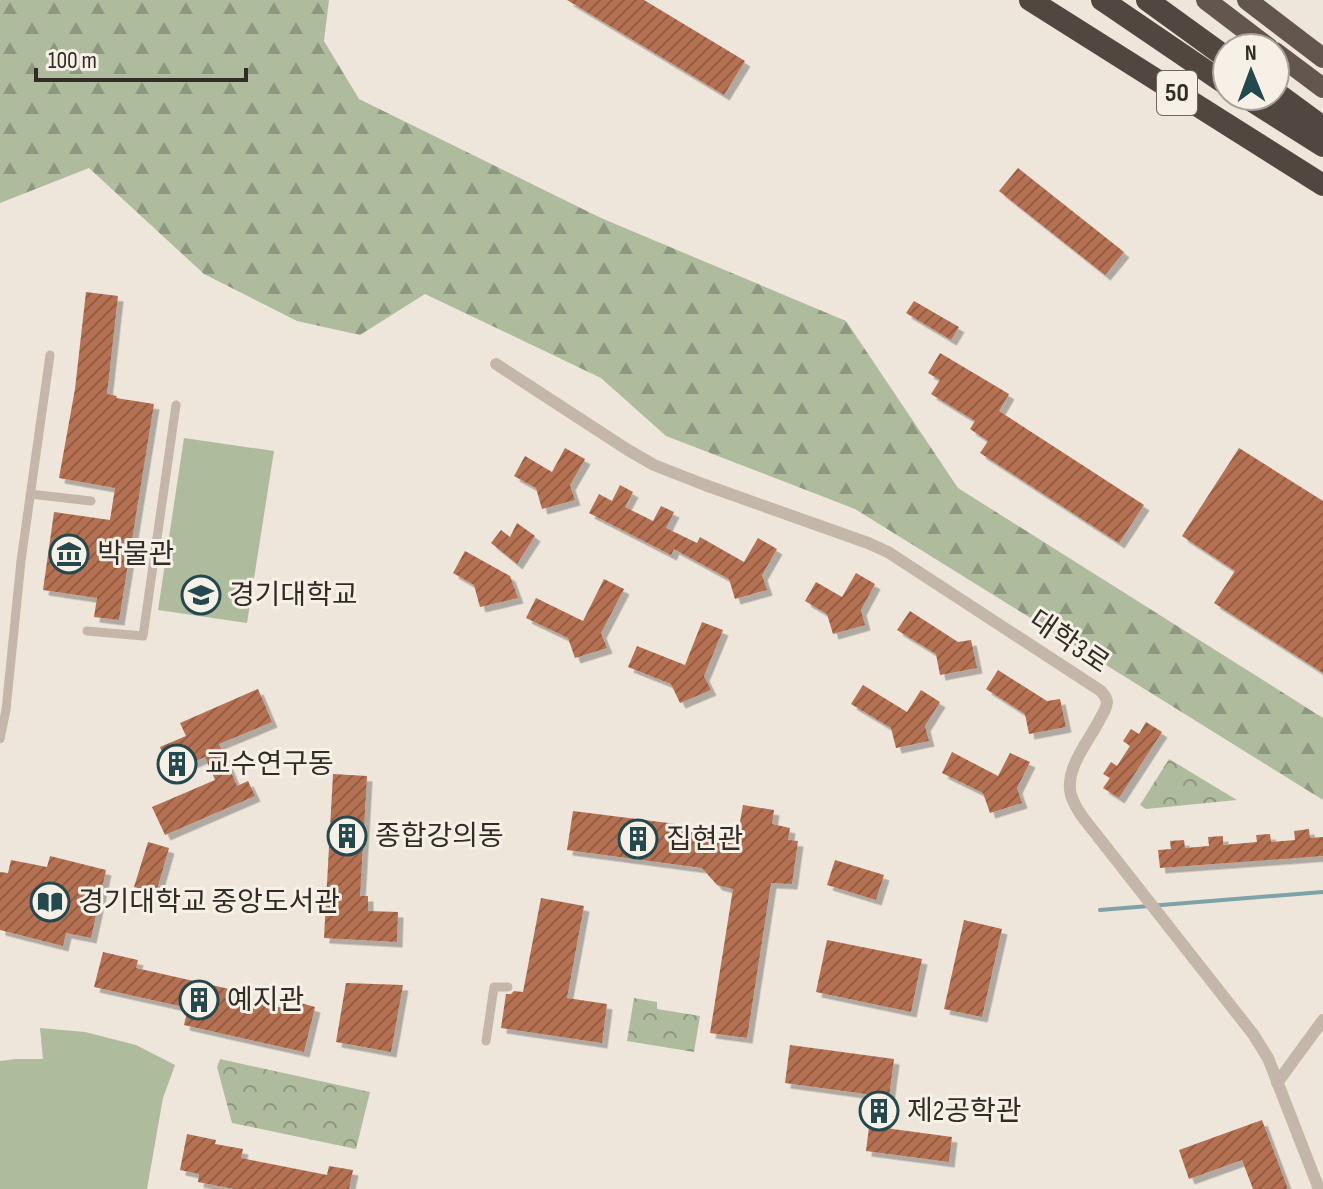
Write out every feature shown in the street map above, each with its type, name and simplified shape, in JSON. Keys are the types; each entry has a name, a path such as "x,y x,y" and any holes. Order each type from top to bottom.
{"highway":[{"name":"50","path":"1030,0 1323,185"},
{"name":"50","path":"1102,0 1211,74"},
{"name":"50","path":"1147,0 1211,46"},
{"path":"1206,0 1248,32"},
{"path":"1247,0 1323,58"},
{"path":"1291,64 1323,88"},
{"path":"1291,104 1323,127"},
{"path":"1269,112 1323,146"}],"street":[{"path":"0,739 50,355"},
{"name":"대학3로","path":"496,364 654,465 888,552 1101,691 1107,703 1073,768 1071,794 1116,860 1253,1034 1268,1058 1319,1189"},
{"path":"87,631 143,636 176,405"},
{"path":"30,494 91,501"},
{"path":"486,1041 494,987 508,987"},
{"path":"1277,1083 1323,1020"}],"green space":[{"path":"0,0 329,0 324,41 359,99 601,218 846,321 958,488 1323,718 1323,800 855,509 666,436 601,378 425,294 360,335 297,321 204,274 89,168 0,203"},
{"path":"184,438 274,451 247,623 158,610"},
{"path":"1169,759 1237,800 1146,809 1140,805"},
{"path":"634,998 657,1002 657,1009 700,1016 694,1052 627,1041"},
{"path":"40,1028 85,1032 136,1045 175,1065 163,1098 147,1189 0,1189 0,1061 43,1059"},
{"path":"220,1059 370,1092 356,1149 232,1123 217,1067"}],"building":[{"path":"567,0 644,0 745,61 724,95"},
{"path":"1018,168 1124,252 1105,275 999,191"},
{"path":"86,292 118,296 107,394 154,404 119,620 94,617 97,598 43,590 54,512 110,520 115,488 59,478 75,389"},
{"path":"914,301 959,327 951,340 906,313"},
{"path":"940,353 1009,394 999,411 1144,505 1119,543 980,453 988,441 970,429 975,421 931,394 940,380 928,373"},
{"path":"565,448 585,459 570,485 575,500 542,509 536,488 514,476 525,456 552,472"},
{"path":"1239,448 1323,501 1323,673 1214,603 1235,571 1182,536"},
{"path":"620,485 633,492 625,507 653,521 661,506 674,512 666,528 697,543 700,537 744,562 758,538 777,549 762,575 767,590 735,599 729,579 674,549 671,555 589,513 599,494 612,501"},
{"path":"517,523 535,536 517,564 491,543 501,530 510,537"},
{"path":"465,551 510,576 518,598 480,607 474,585 453,573"},
{"path":"856,573 875,584 861,610 865,625 833,634 827,614 805,601 816,582 842,597"},
{"path":"604,579 624,589 601,633 607,648 575,658 568,638 526,618 536,598 583,621"},
{"path":"910,611 958,642 971,640 977,668 940,675 936,654 897,630"},
{"path":"702,622 723,630 704,676 711,690 680,703 671,684 628,667 637,646 685,665"},
{"path":"998,670 1047,701 1060,699 1066,727 1029,734 1025,714 986,689"},
{"path":"863,685 907,712 921,690 940,702 925,726 929,741 896,748 891,728 851,704"},
{"name":"교수연구동","path":"258,689 272,722 219,744 237,786 248,781 255,796 165,835 152,807 215,780 205,757 170,772 160,747 186,736 180,723"},
{"path":"1146,722 1162,732 1119,798 1103,788 1110,778 1103,774 1111,762 1117,766 1130,746 1123,741 1131,729 1139,734"},
{"path":"952,752 998,776 1010,753 1030,762 1017,788 1022,803 990,813 983,793 942,773"},
{"name":"종합강의동","path":"333,774 367,776 360,896 368,896 368,911 398,912 397,942 324,938"},
{"path":"743,805 774,810 772,824 790,828 788,840 798,841 792,884 771,883 747,1038 710,1033 733,889 717,885 702,868 567,850 573,811 708,828 717,841 736,844"},
{"path":"1309,829 1310,838 1323,837 1323,856 1160,868 1158,850 1171,849 1170,841 1184,840 1185,848 1209,846 1208,837 1223,836 1223,845 1257,842 1256,835 1270,834 1271,842 1295,840 1294,831"},
{"path":"148,842 169,848 156,893 134,887"},
{"name":"경기대학교 중앙도서관","path":"50,856 106,870 91,938 66,933 63,946 0,930 0,872 8,873 11,860 47,867"},
{"path":"835,860 884,875 876,900 827,885"},
{"path":"541,898 584,906 567,998 607,1004 602,1043 501,1028 506,994 523,992"},
{"path":"964,920 1002,929 982,1017 944,1009"},
{"path":"827,940 922,959 911,1012 816,992"},
{"name":"예지관","path":"103,952 138,960 136,968 238,991 237,997 295,1011 297,1002 315,1007 304,1052 184,1025 188,1008 94,987"},
{"path":"346,983 403,985 391,1052 336,1042"},
{"name":"제2공학관","path":"790,1045 894,1059 885,1128 952,1137 949,1162 866,1151 873,1095 785,1083"},
{"path":"1262,1120 1288,1189 1253,1189 1242,1160 1189,1179 1179,1150"},
{"path":"187,1134 216,1140 215,1144 243,1149 241,1158 327,1175 329,1166 353,1170 349,1189 234,1189 198,1182 199,1174 180,1170"}],"waterway":[{"path":"1100,910 1323,892"}],"place":[{"name":"박물관","path":"69,554"},
{"name":"경기대학교","path":"201,595"},
{"name":"교수연구동","path":"177,764"},
{"name":"종합강의동","path":"347,836"},
{"name":"집현관","path":"638,839"},
{"name":"경기대학교 중앙도서관","path":"50,902"},
{"name":"예지관","path":"199,1000"},
{"name":"제2공학관","path":"879,1111"}]}
